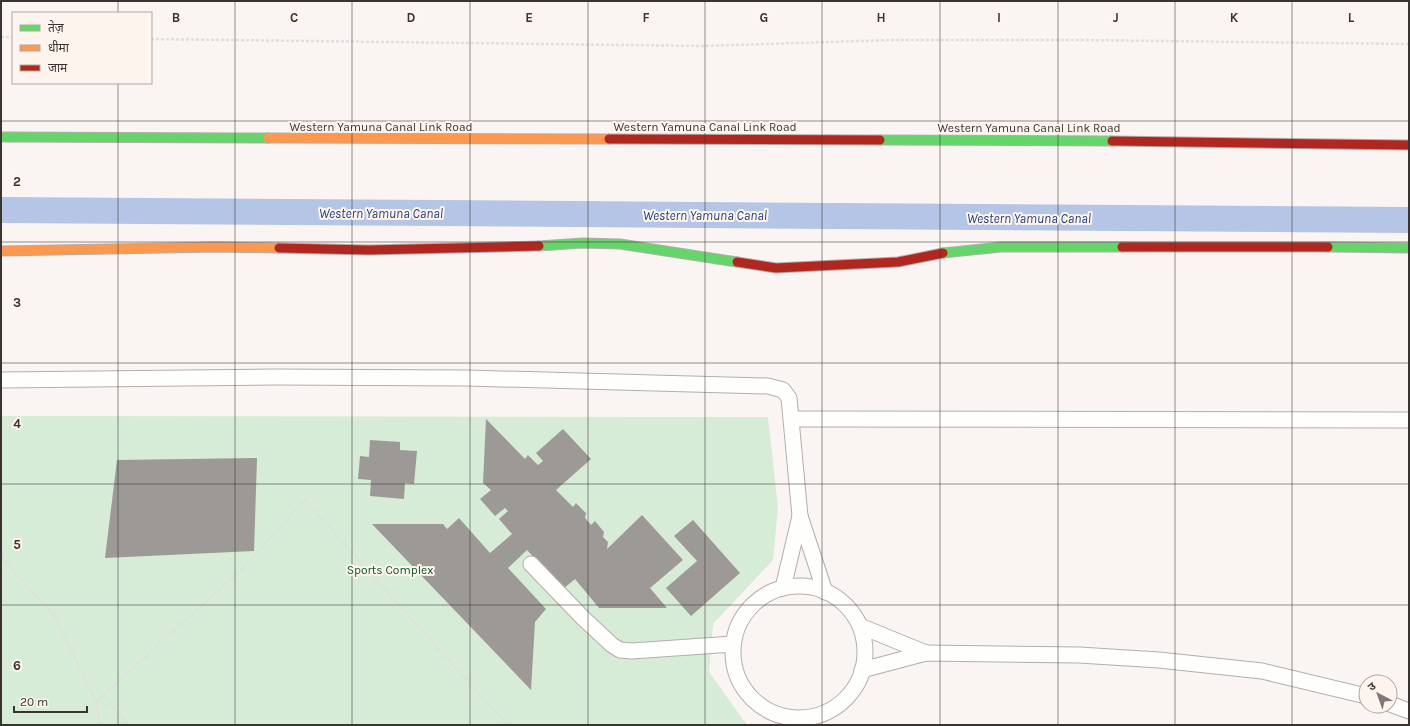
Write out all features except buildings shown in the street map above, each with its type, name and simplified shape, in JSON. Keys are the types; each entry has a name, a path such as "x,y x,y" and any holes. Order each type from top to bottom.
{"street":[{"name":"Western Yamuna Canal Link Road","path":"1,137 1197,141 1409,145"},
{"path":"1,251 217,248 368,250 620,244 776,268 898,262 950,252 1001,247 1291,246 1409,248"}],"lane":[{"path":"1,380 274,377 458,378 768,386 783,390 789,398 800,516 825,592"},
{"path":"791,419 1409,420"},
{"path":"783,588 800,516"},
{"path":"531,564 583,618 612,645 620,650 632,651 733,644"},
{"path":"808,587 825,592 841,601 853,614 860,626 865,653 862,670 857,683 847,698 820,719 816,716 780,720 750,697 740,683 734,666 733,644 737,630 745,614 757,601 783,588 808,587"},
{"path":"860,626 926,653"},
{"path":"862,670 926,653 1079,655 1159,660 1262,671 1358,694"},
{"path":"1398,707 1409,711"}],"path":[{"path":"1,37 12,37"},
{"path":"152,38 704,46 891,40 1080,40 1409,44"},
{"path":"96,702 243,568 305,500 507,725"},
{"path":"1,557 53,614 96,702 100,725"},
{"path":"103,695 129,725"}],"green space":[{"name":"Sports Complex","path":"1,416 768,417 778,507 773,560 713,624 709,672 747,725 1,725"}],"waterway":[{"name":"Western Yamuna Canal","path":"1,210 1409,220"}],"traffic: fast":[{"path":"1,137 268,138"},
{"path":"880,140 1112,141"},
{"path":"539,246 582,243 620,244 737,262"},
{"path":"943,253 1001,247 1122,247"},
{"path":"1328,247 1409,248"}],"traffic: slow":[{"path":"268,138 609,139"},
{"path":"1,251 217,247 279,248"}],"traffic: jam":[{"path":"609,139 880,140"},
{"path":"1112,141 1409,145"},
{"path":"279,248 369,250 539,246"},
{"path":"1122,247 1328,247"},
{"path":"737,262 776,268 898,262 943,253"}]}
